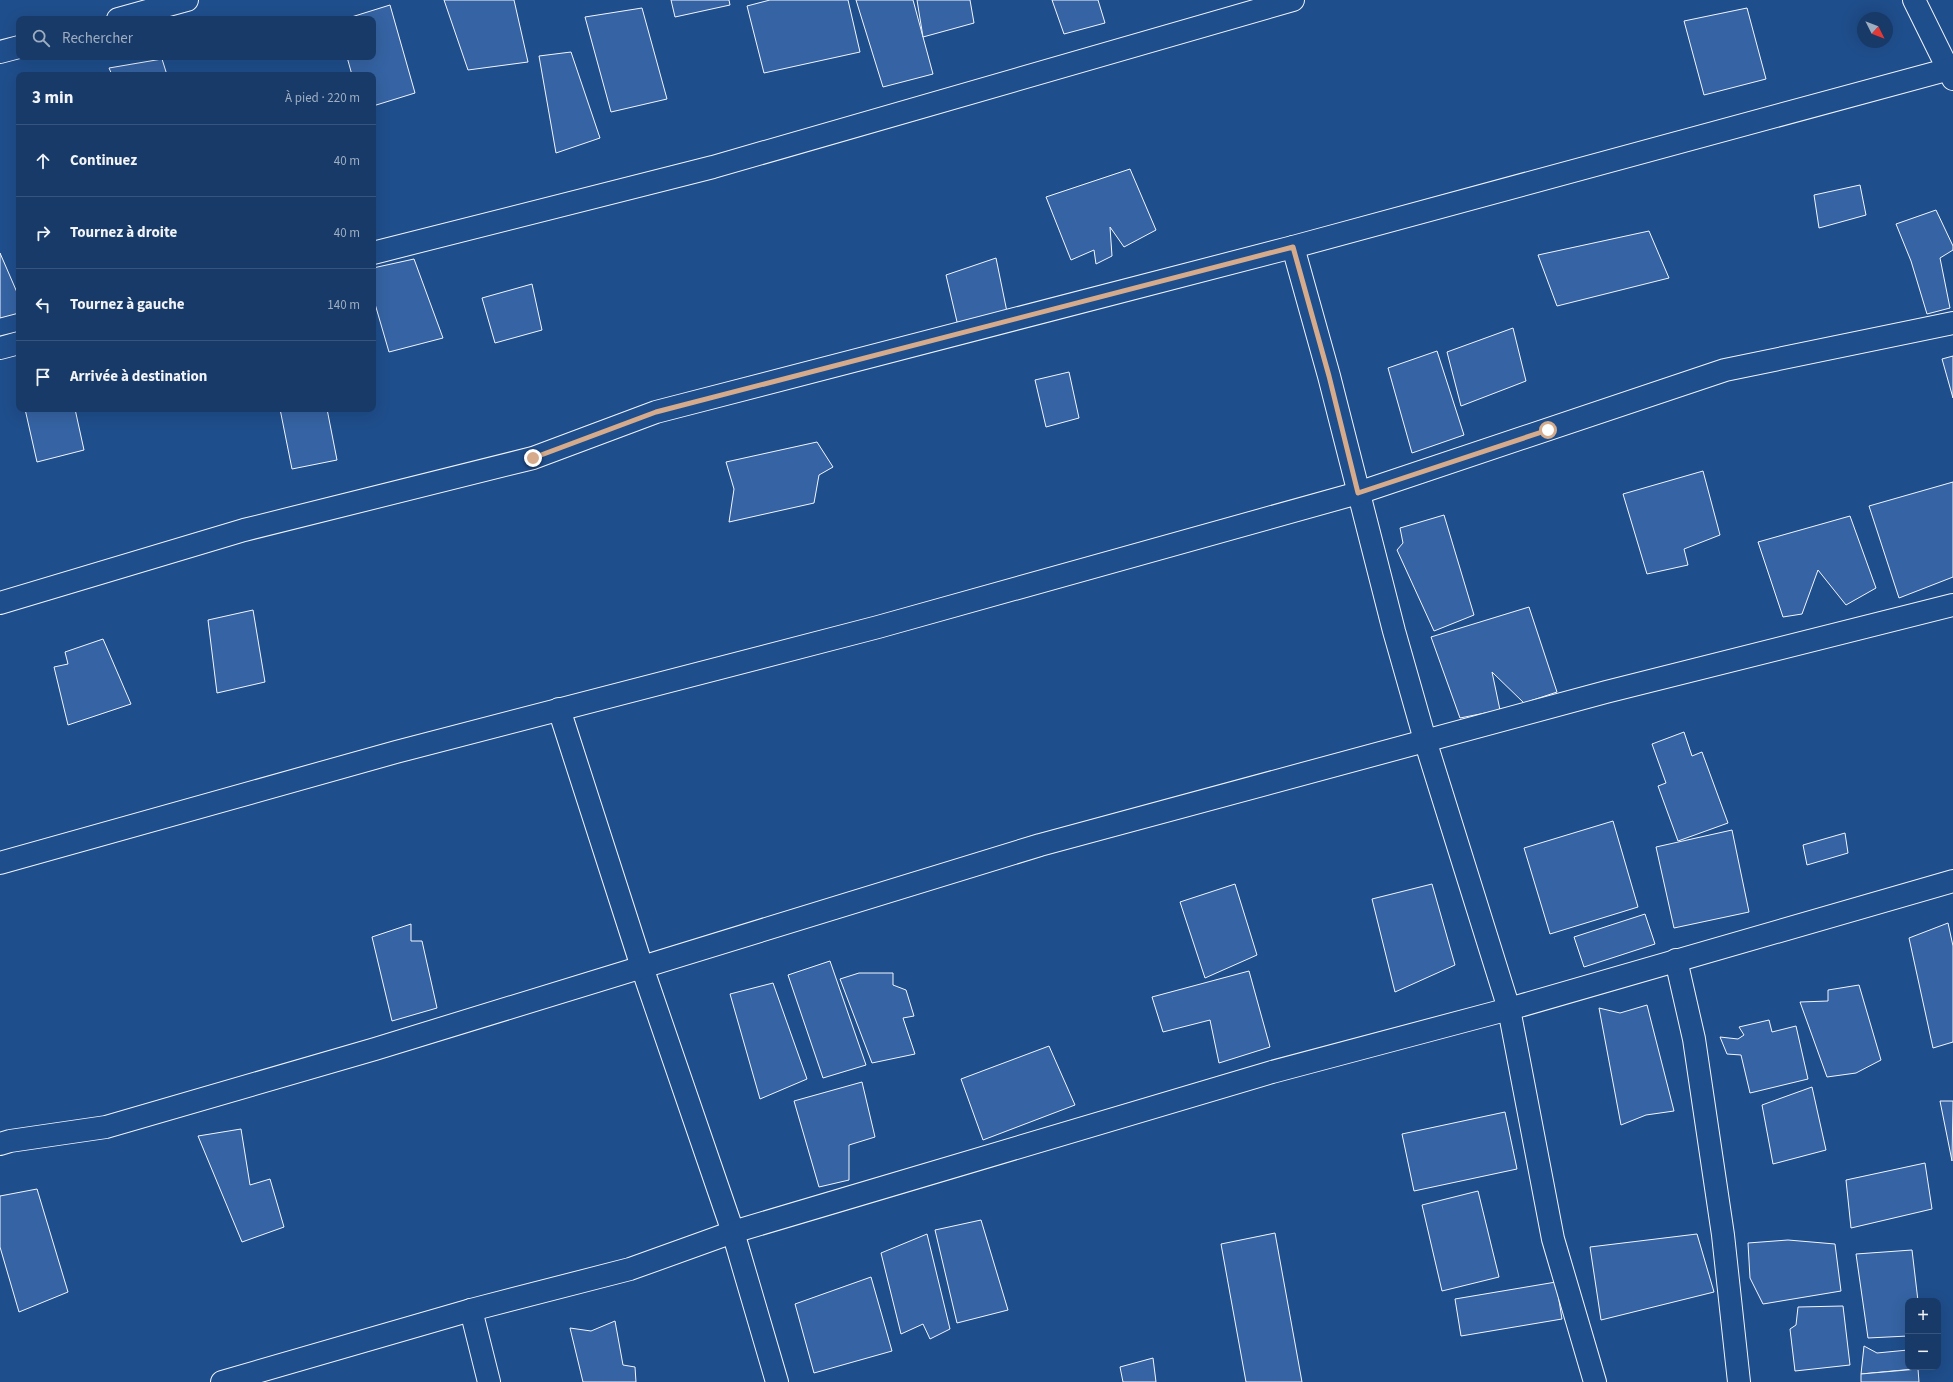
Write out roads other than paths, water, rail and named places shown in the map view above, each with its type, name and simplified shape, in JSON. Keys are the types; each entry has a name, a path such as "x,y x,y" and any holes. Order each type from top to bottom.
{"street":[{"path":"128,11 187,0"},
{"path":"376,253 713,167 1293,0"},
{"path":"0,603 244,530 533,458 656,412 1293,247 1952,72 1914,0"},
{"path":"0,52 16,48"},
{"path":"1293,247 1329,376 1358,493 1425,740 1509,1009 1553,1239 1594,1382"},
{"path":"0,863 389,754 878,627 1358,493 1719,372 1953,323"},
{"path":"0,348 16,344"},
{"path":"0,1144 10,1141 106,1127 375,1049 1040,845 1606,692 1953,605"},
{"path":"559,709 642,967 733,1232 777,1382"},
{"path":"222,1382 471,1310 630,1270 733,1232 1272,1072 1509,1009 1953,881"},
{"path":"1676,960 1694,1039 1722,1227 1739,1382"},
{"path":"471,1310 489,1382"}]}
